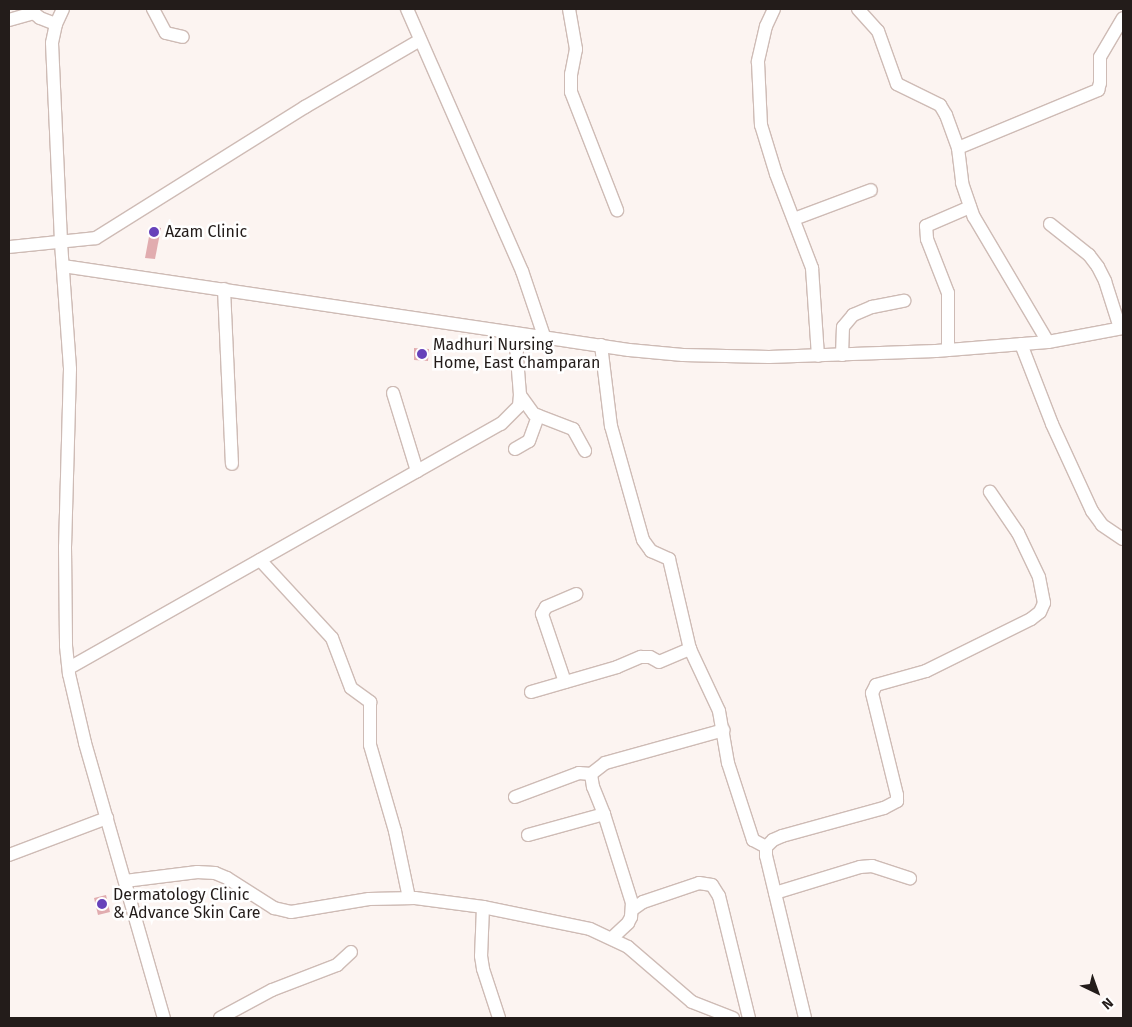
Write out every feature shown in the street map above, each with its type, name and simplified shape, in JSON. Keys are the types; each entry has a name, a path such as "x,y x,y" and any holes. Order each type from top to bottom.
{"street":[{"path":"63,9 56,24 52,43 61,243 70,369 64,588 69,668 83,734 164,1018"},
{"path":"153,9 166,33 184,37"},
{"path":"407,9 522,272 544,336"},
{"path":"569,9 576,49 571,74 571,92 617,210"},
{"path":"774,9 766,26 758,62 761,125 776,174 812,268 818,356"},
{"path":"858,9 878,31 897,84 940,106 958,148 962,183 970,207 1005,272 1048,342"},
{"path":"9,20 31,11 40,18 56,24"},
{"path":"958,148 1098,90 1100,83 1100,57 1123,18"},
{"path":"9,246 61,243 96,238 112,230 305,107 420,40"},
{"path":"794,219 871,190"},
{"path":"948,350 948,293 927,239 926,226 970,207"},
{"path":"63,266 515,333 683,355 769,358 948,350 1048,342 1122,328 1098,266 1089,256 1050,224"},
{"path":"224,289 232,464"},
{"path":"842,355 842,334 847,321 853,315 882,304 904,301"},
{"path":"69,668 502,424 519,406 520,395 515,333"},
{"path":"1021,344 1052,424 1092,511 1102,525 1123,540"},
{"path":"601,345 611,426 643,540 650,551 669,559 690,649 716,701 724,730 728,764 753,840 766,848"},
{"path":"393,394 417,471"},
{"path":"520,395 528,408 538,416 573,429 585,451"},
{"path":"515,449 528,441 538,416"},
{"path":"804,1018 774,893 766,848 773,840 782,836 884,808 897,801 898,795 872,693 876,685 926,671 1031,619 1040,612 1044,603 1039,577 1018,533 990,492"},
{"path":"260,560 332,638 351,688 370,702 370,745 395,831 409,898"},
{"path":"564,682 542,614 546,607 576,594"},
{"path":"530,692 617,667 641,657 650,657 659,662 690,649"},
{"path":"515,798 579,773 591,774 605,763 724,730"},
{"path":"591,774 593,787 604,814 633,910"},
{"path":"528,835 604,814"},
{"path":"9,855 107,818"},
{"path":"774,893 872,866 910,878"},
{"path":"125,881 196,872 215,873 227,878 274,908 291,912 369,899 409,898 483,907 590,929 628,947 692,1002 733,1018"},
{"path":"612,938 628,923 633,910 647,900 699,883 712,885 719,896 749,1018"},
{"path":"483,907 481,956 499,1018"},
{"path":"220,1018 272,990 337,965 351,952"}],"building":[{"path":"151,226 161,228 155,259 145,258"},
{"path":"414,348 429,349 428,361 414,360"},
{"path":"106,895 110,912 98,915 94,898"}],"place":[{"name":"Azam Clinic","path":"154,232"},
{"name":"Madhuri Nursing Home, East Champaran","path":"422,354"},
{"name":"Dermatology Clinic & Advance Skin Care","path":"102,904"}]}
